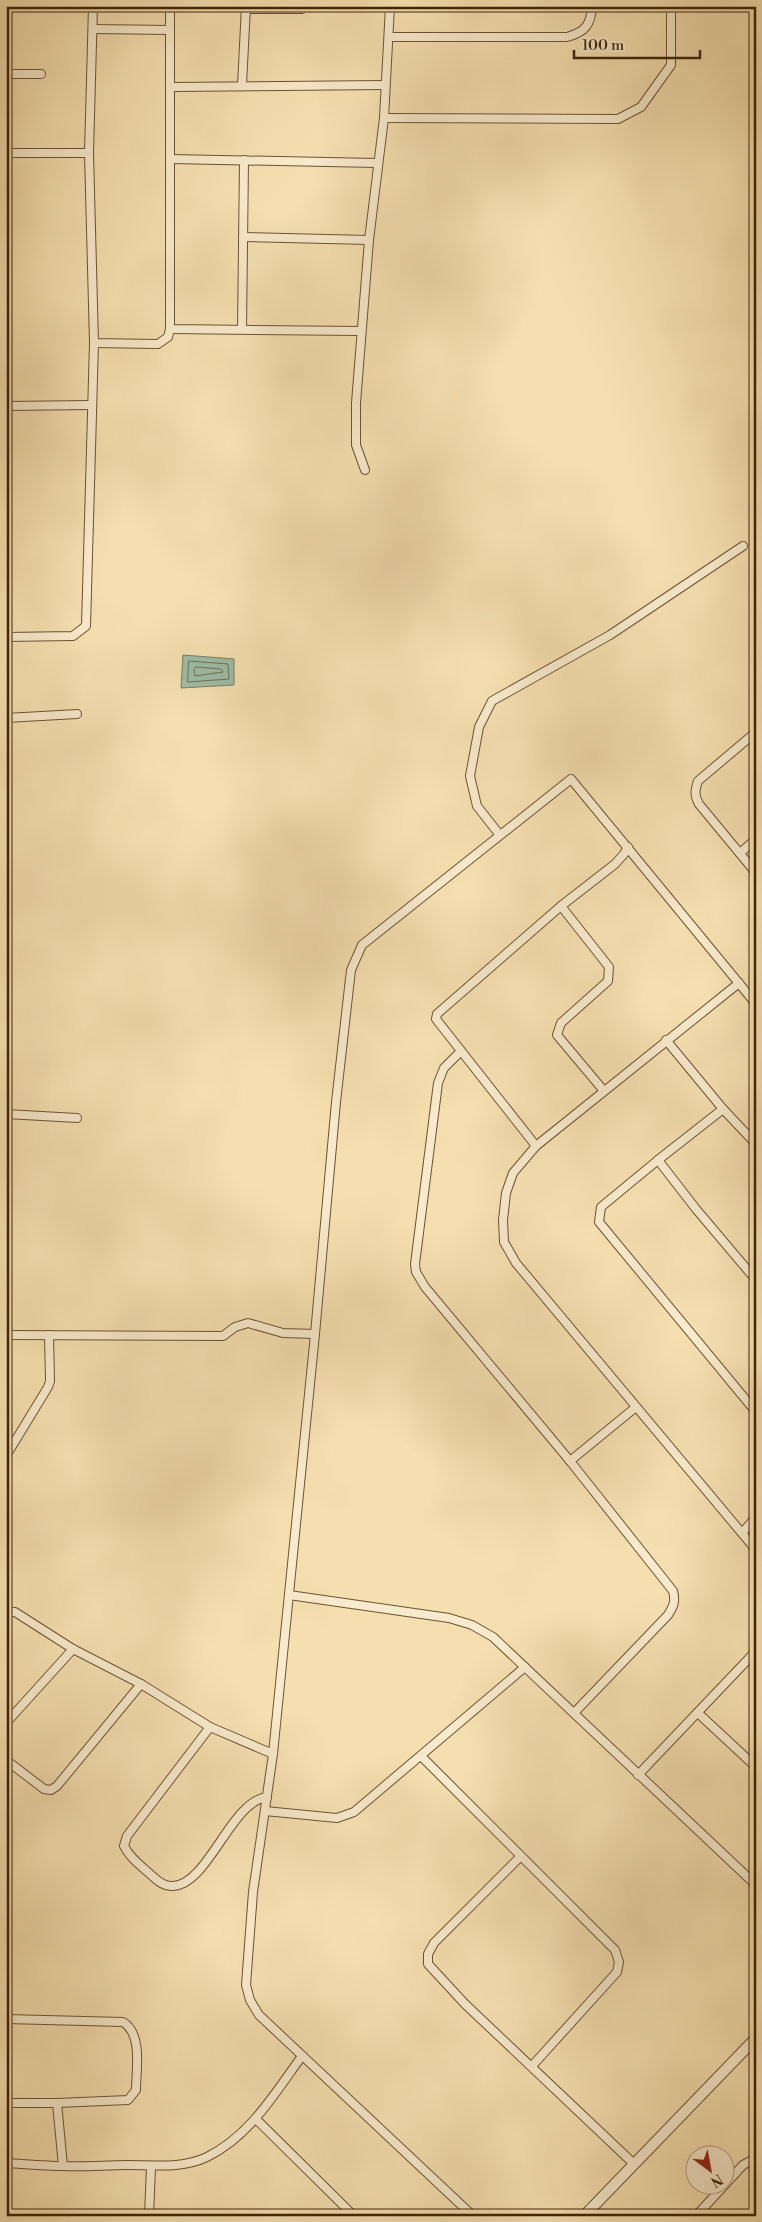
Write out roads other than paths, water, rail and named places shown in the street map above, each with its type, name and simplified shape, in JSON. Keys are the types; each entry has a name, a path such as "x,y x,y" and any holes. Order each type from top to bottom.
{"street":[{"path":"6,637 73,636 86,626 94,343 89,153 93,6"},
{"path":"94,343 158,344 168,337 170,329 170,6"},
{"path":"364,470 356,445 360,331 368,240 384,118 384,85 390,6"},
{"path":"389,37 567,37 580,34 586,28 591,20 592,6"},
{"path":"384,118 618,119 641,107 671,65 671,6"},
{"path":"242,85 246,8 302,9"},
{"path":"93,29 170,30"},
{"path":"6,74 41,74"},
{"path":"171,87 384,85"},
{"path":"6,153 89,153"},
{"path":"171,159 377,163"},
{"path":"242,329 244,160"},
{"path":"243,237 368,240"},
{"path":"170,329 360,331"},
{"path":"6,406 92,405"},
{"path":"499,834 476,806 470,776 479,727 492,701 610,635 743,546"},
{"path":"6,718 77,714"},
{"path":"756,732 698,781 695,789 695,796 699,804 756,873"},
{"path":"473,2216 259,2015 250,2000 246,1985 253,1892 273,1754 315,1334 322,1235 351,970 362,945 499,834 571,779 756,1004"},
{"path":"6,809 6,891"},
{"path":"740,854 756,839"},
{"path":"536,1146 436,1019 437,1014 561,906 615,864 628,847"},
{"path":"561,906 609,967 610,974 608,981 561,1023 557,1035 604,1091"},
{"path":"738,983 536,1146 513,1172 509,1181 503,1220 504,1242 516,1263 756,1550"},
{"path":"666,1040 723,1109 756,1144"},
{"path":"460,1051 444,1068 438,1083 416,1272 425,1287 570,1461 672,1591 674,1598 674,1606 668,1615 574,1713"},
{"path":"723,1109 601,1207 599,1222 756,1412"},
{"path":"6,1114 77,1118"},
{"path":"658,1160 696,1209 756,1280"},
{"path":"6,1335 223,1336 235,1327 248,1323 283,1333 315,1334"},
{"path":"6,1456 48,1387 50,1381 50,1335"},
{"path":"570,1461 636,1406"},
{"path":"742,1533 756,1518"},
{"path":"289,1595 449,1618 472,1625 493,1637 638,1776 756,1885"},
{"path":"6,1612 15,1612 73,1648 141,1684 210,1727 273,1754"},
{"path":"6,1723 73,1648"},
{"path":"638,1776 699,1714 756,1651"},
{"path":"265,1811 337,1818 354,1812 525,1667"},
{"path":"6,1760 44,1789 51,1790 141,1684"},
{"path":"699,1714 756,1767"},
{"path":"210,1727 127,1836 124,1846 131,1857 161,1883 172,1887 184,1884 196,1873 245,1810 258,1798 267,1797"},
{"path":"421,1756 520,1858 615,1950 619,1962 617,1972 532,2066"},
{"path":"520,1858 434,1942 428,1954 428,1964 465,2004 634,2164"},
{"path":"6,2019 123,2022 131,2026 135,2034 136,2090 128,2100 57,2103 6,2102"},
{"path":"584,2216 755,2040"},
{"path":"6,2163 152,2167 178,2165 206,2157 236,2137 256,2120 302,2056"},
{"path":"57,2103 63,2166"},
{"path":"256,2120 354,2216"},
{"path":"696,2216 743,2165 756,2158"},
{"path":"149,2216 152,2167"}],"water":[{"path":"183,655 234,659 234,685 181,688"}]}
